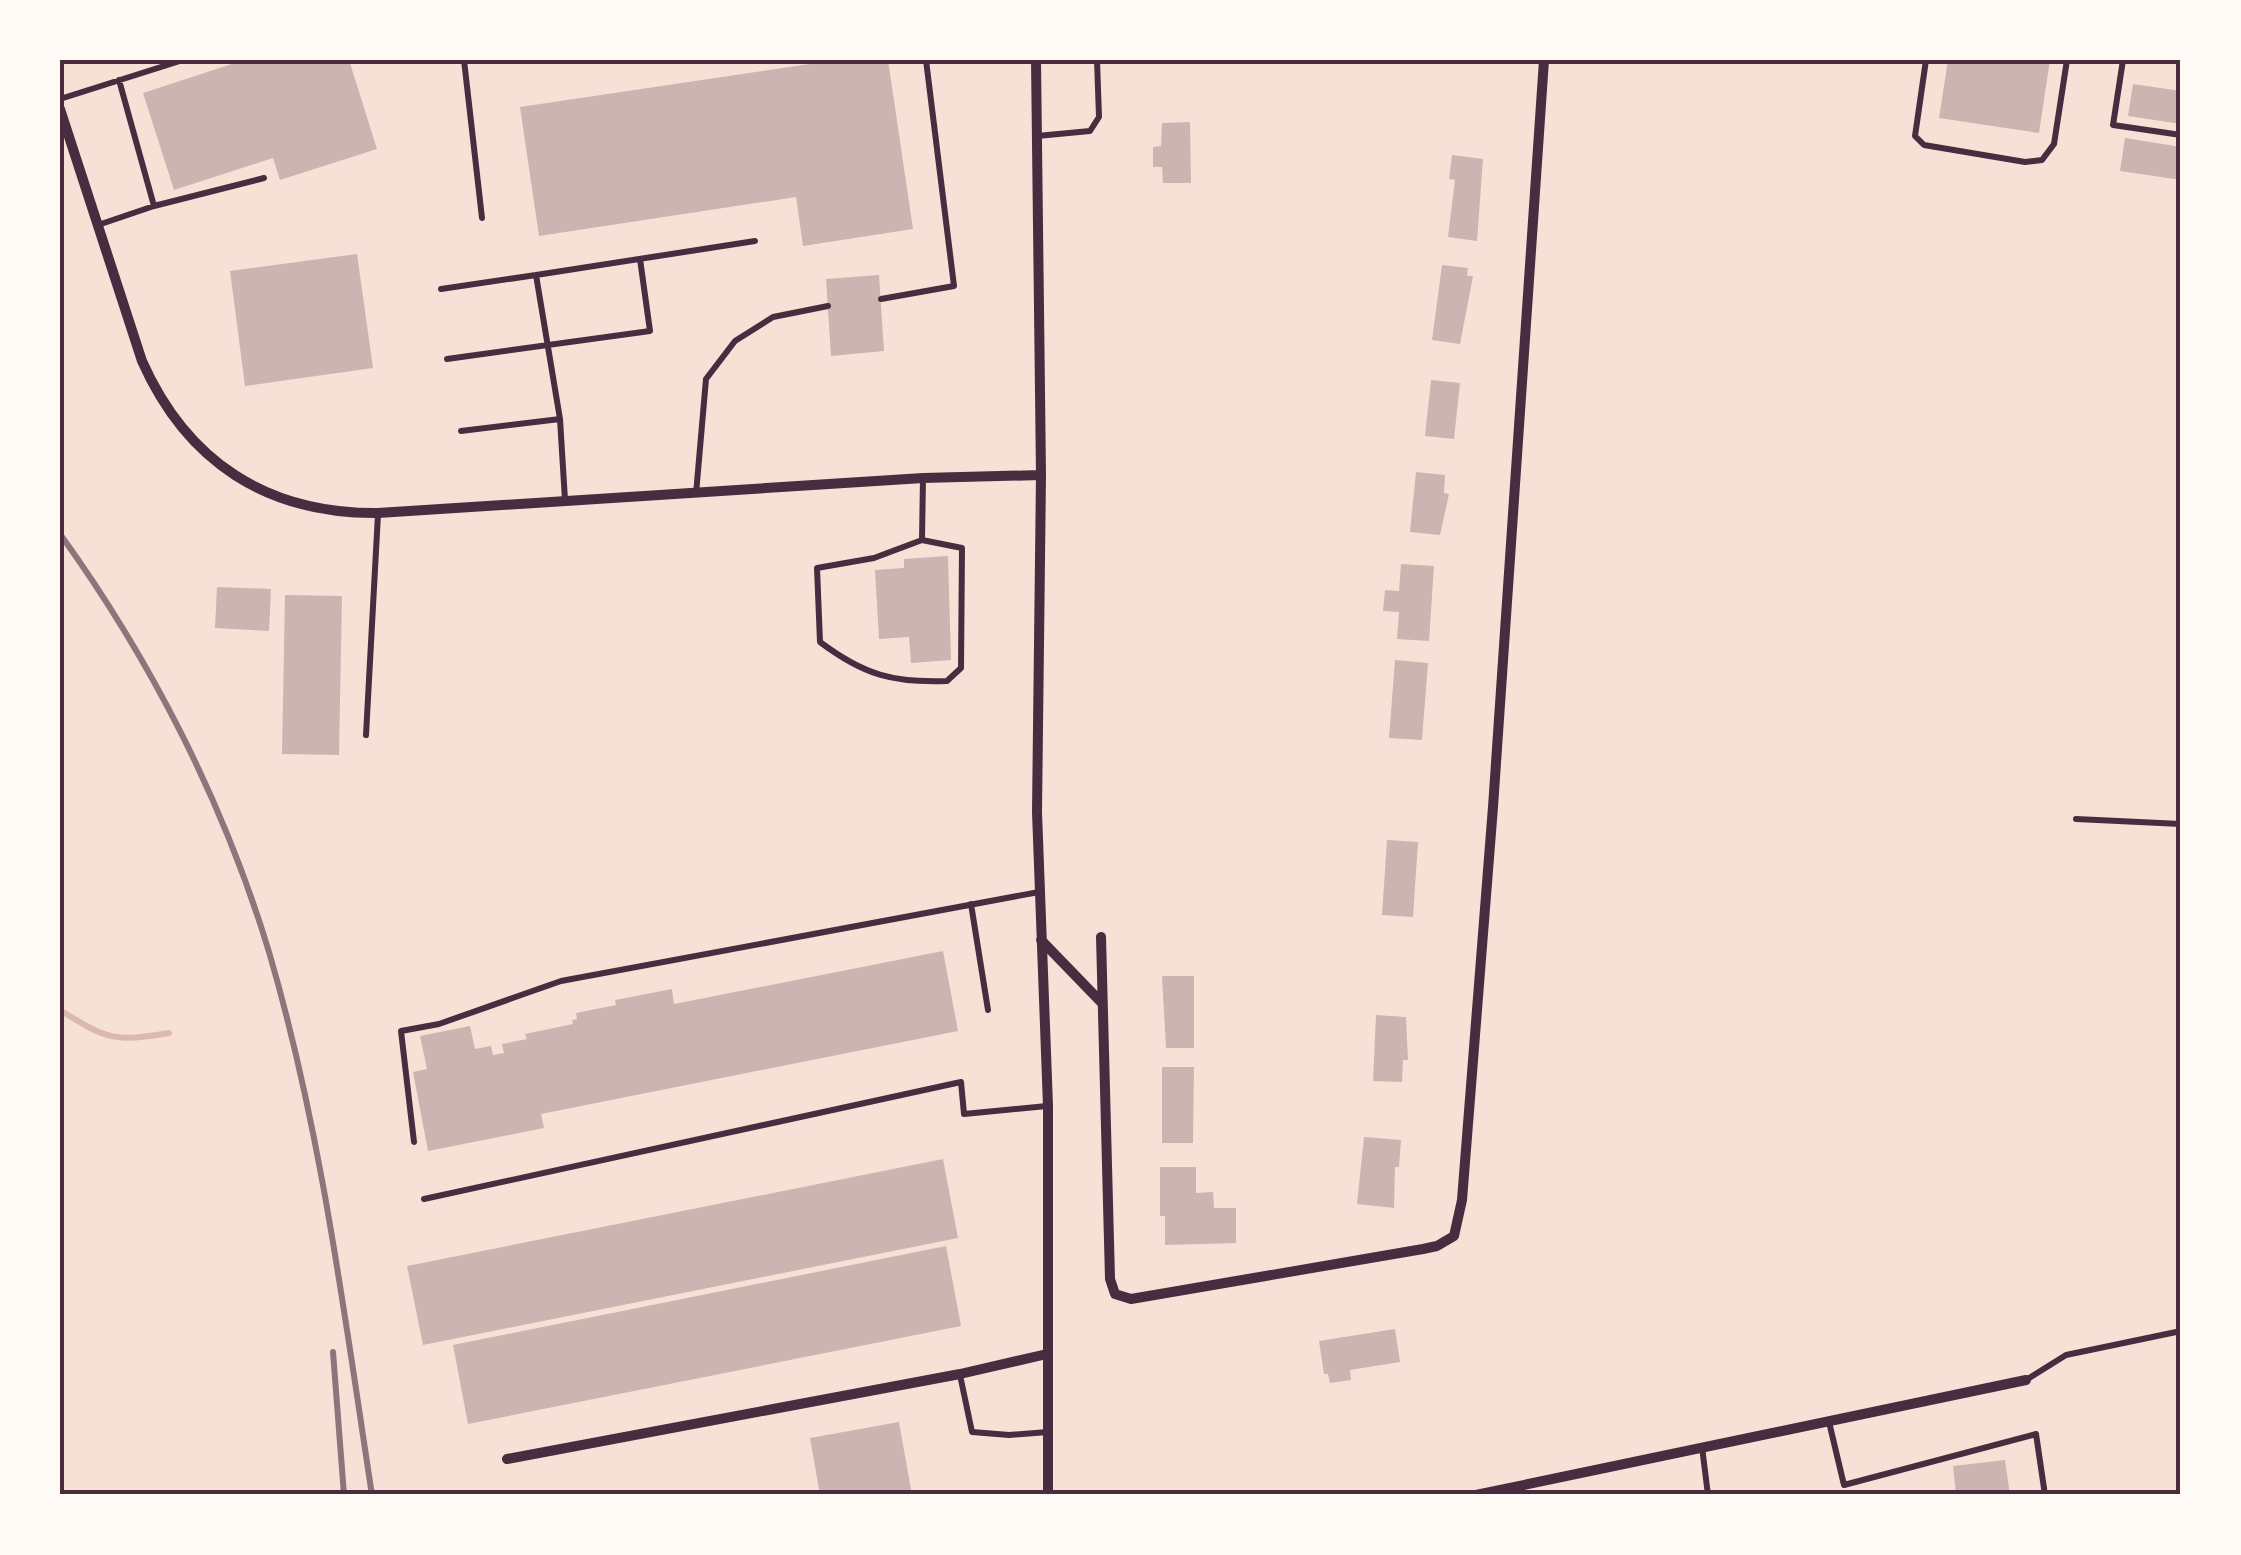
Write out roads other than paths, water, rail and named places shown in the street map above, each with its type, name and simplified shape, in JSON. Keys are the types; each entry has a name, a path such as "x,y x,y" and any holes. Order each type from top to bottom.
{"street":[{"path":"1036,60 1041,475 1037,812 1048,1106 1048,1495"},
{"path":"1102,938 1110,1279 1115,1294 1131,1298 1423,1249 1454,1236 1462,1200 1490,846 1544,60"},
{"path":"60,109 156,392 173,420 196,443 240,478 283,499 312,508 378,513 922,478 1041,475"},
{"path":"1042,940 1102,1003"},
{"path":"507,1459 1048,1354"},
{"path":"1476,1495 2026,1380"}],"lane":[{"path":"60,99 183,60"},
{"path":"464,60 482,218"},
{"path":"880,299 954,286 926,60"},
{"path":"1037,136 1090,131 1099,117 1097,60"},
{"path":"1926,60 1915,136 1924,145 2025,162 2042,160 2054,144 2066,60"},
{"path":"2123,60 2113,124 2181,135"},
{"path":"119,80 154,206"},
{"path":"97,226 154,206 264,178"},
{"path":"441,288 755,241"},
{"path":"448,359 650,332 640,259"},
{"path":"536,274 560,418 564,501"},
{"path":"696,495 706,379 734,340 772,317 828,306"},
{"path":"461,431 560,418"},
{"path":"922,478 922,540"},
{"path":"366,735 378,513"},
{"path":"922,540 962,548 962,668 948,681 910,682 878,676 850,664 820,642 817,568 874,558 922,540"},
{"path":"2076,819 2181,824"},
{"path":"414,1142 401,1030 439,1024 561,982 1040,892"},
{"path":"971,904 988,1010"},
{"path":"424,1199 961,1082 964,1114 1048,1106"},
{"path":"2026,1380 2066,1355 2181,1330"},
{"path":"960,1374 972,1432 1009,1436 1048,1432"},
{"path":"1829,1422 1844,1484 2036,1434 2045,1495"},
{"path":"1702,1447 1708,1495"}],"waterway":[{"path":"60,1010 89,1028 112,1036 169,1033"}],"railway":[{"path":"60,534 125,632 182,734 251,896 287,1019 317,1154 372,1495"},
{"path":"333,1352 344,1495"}]}
